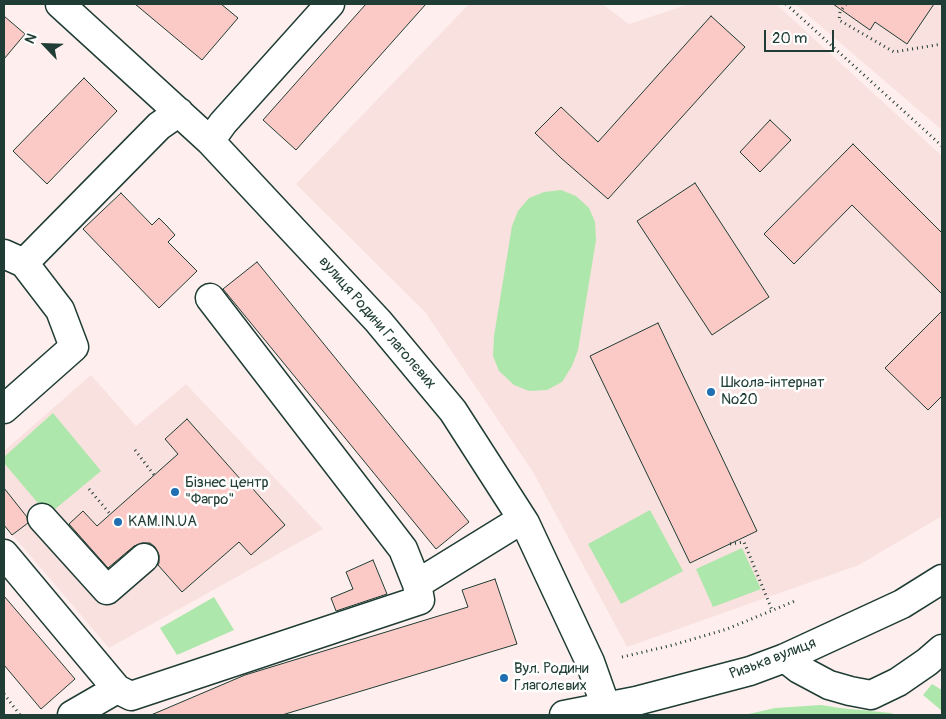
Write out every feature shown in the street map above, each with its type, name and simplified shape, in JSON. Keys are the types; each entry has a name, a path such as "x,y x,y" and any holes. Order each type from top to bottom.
{"street":[{"name":"вулиця Родини Глаголєвих","path":"60,4 210,141 378,321 453,411 525,523 590,662 621,708"},
{"path":"210,141 223,123 330,4"},
{"path":"4,409 74,347 60,310 14,258 159,126 179,112"},
{"path":"4,554 117,689 131,696 420,600 418,584 403,549 210,298"},
{"path":"42,518 108,590 144,558"},
{"path":"418,584 511,526 525,523"},
{"name":"Ризька вулиця","path":"564,715 621,708 646,699 750,671 785,658 902,604 942,579"},
{"path":"785,658 798,669 829,685 850,692 871,695 898,682 942,649"},
{"path":"72,715 117,689"}],"path":[{"path":"786,4 942,146"},
{"path":"846,4 840,12 839,20 894,52 942,44"},
{"path":"135,450 154,475"},
{"path":"89,489 110,514"},
{"path":"730,544 744,542 772,610"},
{"path":"622,657 673,646 727,628 795,601"},
{"path":"4,694 20,715"}],"shaded area":[{"name":"Школа-інтернат №20","path":"469,4 602,4 629,24 689,4 776,4 942,156 942,516 859,565 627,647 533,472 425,312 296,184"},
{"path":"795,4 942,4 942,130 929,119"},
{"path":"91,375 136,426 186,384 323,529 109,648 4,525 4,451"}],"green space":[{"path":"561,190 576,196 589,208 595,222 596,240 578,350 572,366 562,382 547,390 529,391 514,385 499,371 493,356 494,336 512,226 518,211 529,198 544,192"},
{"path":"53,413 101,471 48,515 4,463 4,457"},
{"path":"650,510 683,571 621,604 588,544"},
{"path":"742,548 761,589 713,607 696,569"},
{"path":"214,597 234,630 177,655 160,628"},
{"path":"932,684 942,690 942,711 923,695"},
{"path":"821,705 895,715 744,715 775,708"}],"building":[{"path":"135,4 221,4 238,18 202,60"},
{"path":"366,4 426,4 296,150 263,120"},
{"path":"833,4 934,4 907,44 875,22 870,30"},
{"path":"4,16 25,34 4,59"},
{"path":"711,16 745,47 608,199 535,133 561,107 598,142"},
{"path":"84,78 117,111 47,184 13,151"},
{"path":"770,120 791,140 760,172 740,152"},
{"path":"853,144 942,233 942,294 852,205 794,264 764,234"},
{"path":"695,183 769,297 712,335 637,221"},
{"path":"121,193 152,225 159,218 167,226 175,235 168,242 197,271 159,308 83,229"},
{"path":"257,262 469,522 436,549 223,289"},
{"path":"942,311 942,396 928,410 885,368"},
{"path":"658,323 757,531 690,563 590,356"},
{"name":"Бізнес центр \"Фагро\"","path":"187,419 242,481 244,479 285,525 251,555 239,542 182,592 158,565 159,555 155,547 150,543 134,546 108,568 69,524 83,511 97,526 178,454 165,439"},
{"path":"4,488 27,517 28,523 12,535 4,525"},
{"path":"373,560 387,594 336,611 331,598 353,589 346,572"},
{"path":"495,579 517,644 282,715 151,715 245,675 468,607 462,590"},
{"path":"4,596 75,679 41,709 4,665"}],"place":[{"name":"Школа-інтернат №20","path":"711,392"},
{"name":"Бізнес центр \"Фагро\"","path":"175,492"},
{"name":"KAM.IN.UA","path":"118,522"},
{"name":"Вул. Родини Глаголєвих","path":"504,678"}]}
